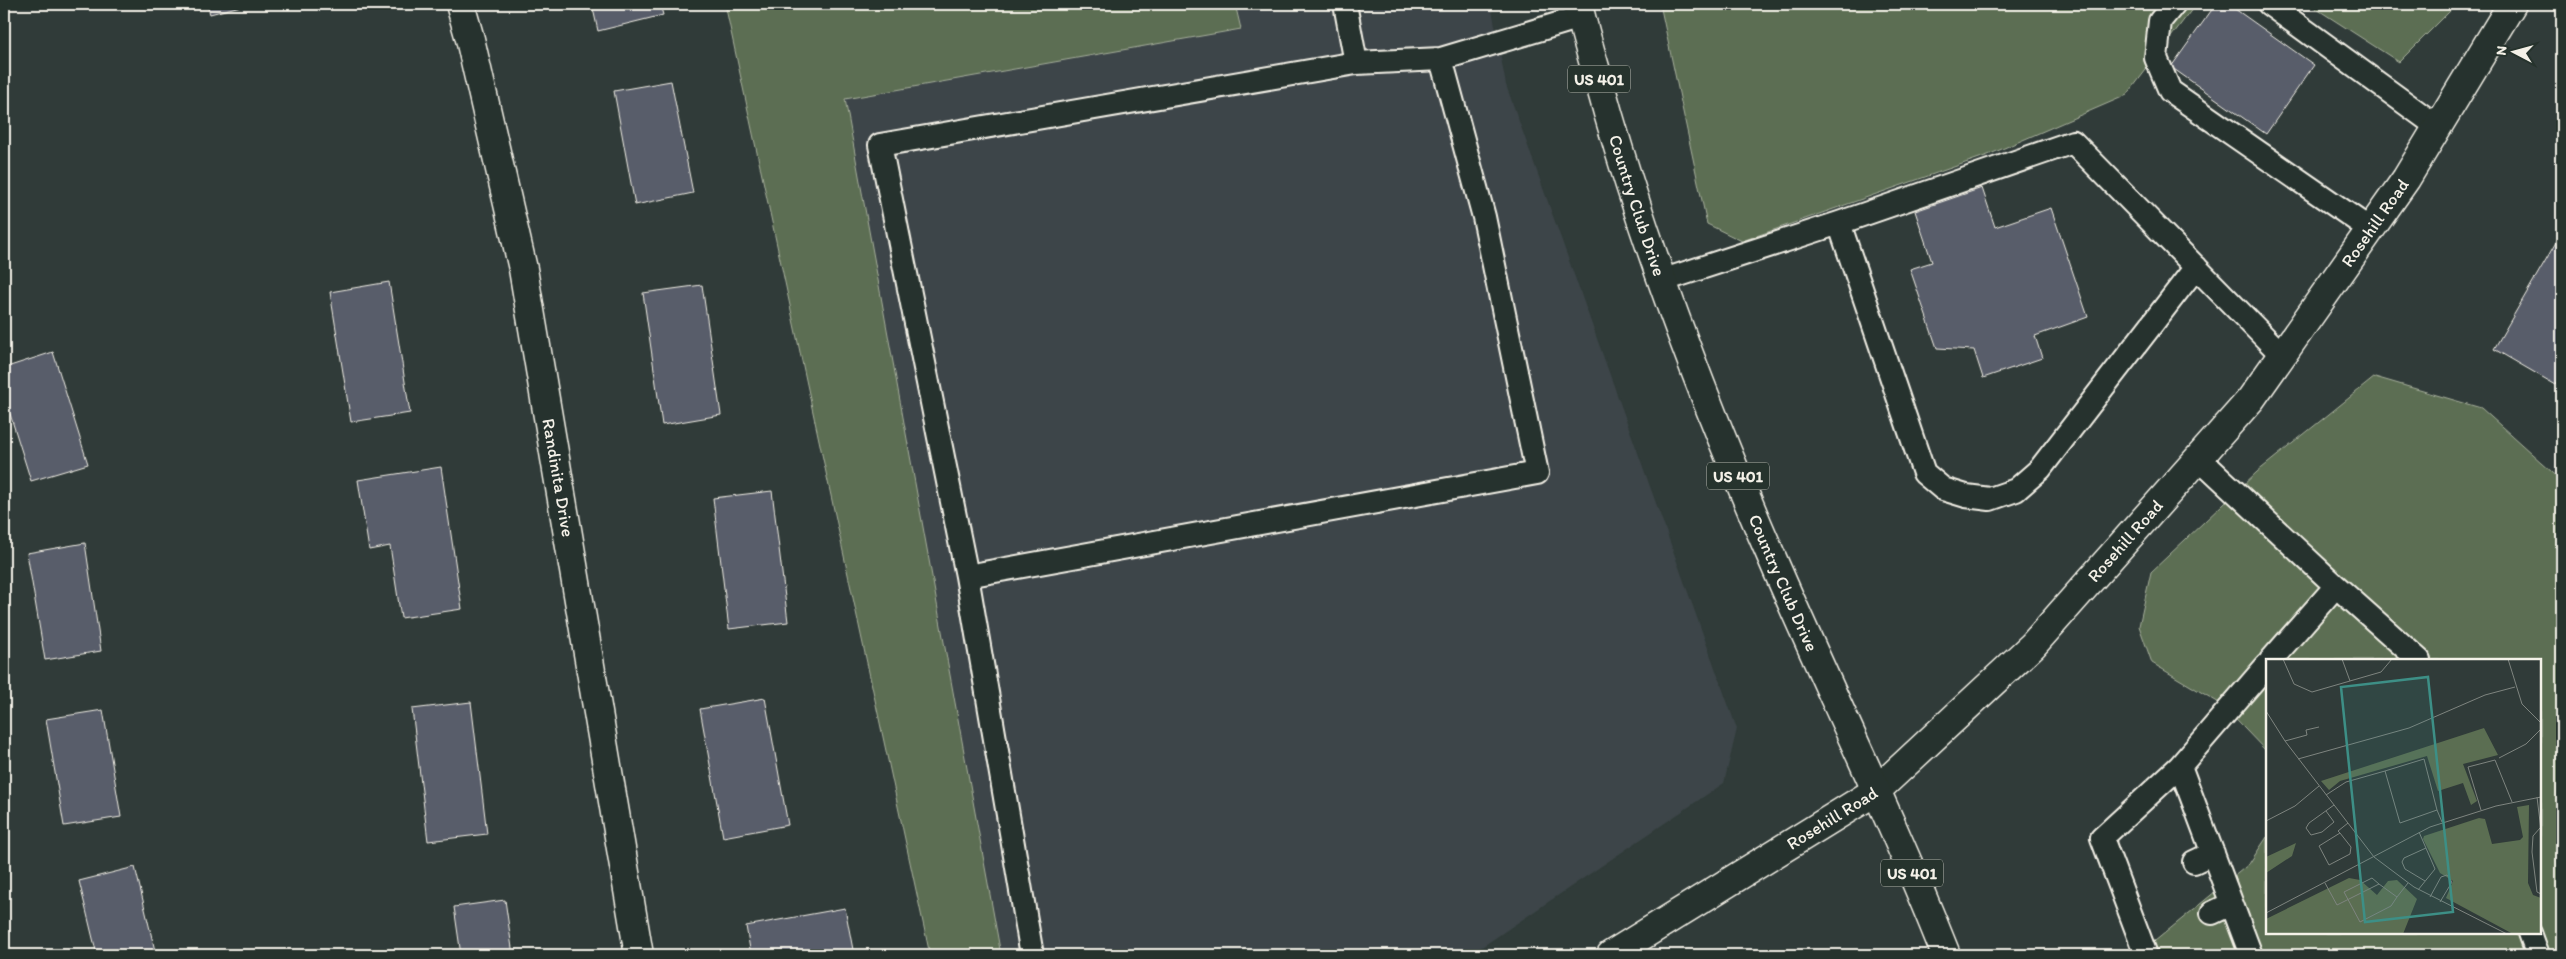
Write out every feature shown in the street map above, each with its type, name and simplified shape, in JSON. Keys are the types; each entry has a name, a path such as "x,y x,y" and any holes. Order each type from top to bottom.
{"main road":[{"name":"Randinita Drive","path":"460,4 470,39 523,269 639,955"},
{"name":"Rosehill Road","path":"1611,955 1876,791 2033,645 2251,399 2406,179 2512,4"},
{"name":"Country Club Drive","path":"1580,11 1620,154 1661,281 1701,388 1768,550 1876,791 1946,955"}],"lane":[{"path":"1345,4 1356,63"},
{"path":"2174,4 2160,21 2156,58 2170,91 2371,230"},
{"path":"2269,4 2438,127"},
{"path":"1032,955 967,576 880,145 1356,63 1441,59 1580,11"},
{"path":"967,576 1537,473 1484,217 1441,59"},
{"path":"1661,281 1839,223 2073,142 2282,355"},
{"path":"1839,223 1924,473 1943,489 1966,496 1990,499 2016,490 2040,469 2196,267"},
{"path":"2199,458 2336,586 2418,659"},
{"path":"2272,659 2336,586"},
{"path":"2149,944 2133,890 2102,838 2180,766 2266,666"},
{"path":"2180,766 2203,858 2222,908 2246,954"},
{"path":"2530,934 2538,955"}],"shaded area":[{"path":"1235,4 1491,4 1506,85 1737,729 1724,783 1470,955 1001,955 845,99 1240,29"}],"green space":[{"path":"725,4 1235,4 1241,29 845,99 1001,955 930,955"},
{"path":"1660,4 2196,4 2127,95 1988,155 1742,241 1707,224"},
{"path":"2309,4 2457,4 2399,62"},
{"path":"2375,377 2481,408 2562,481 2562,955 2138,955 2249,864 2266,838 2266,934 2541,934 2541,659 2266,659 2266,751 2221,704 2152,663 2139,626 2151,572 2257,472"}],"building":[{"path":"207,4 248,4 210,14"},
{"path":"592,4 660,4 663,15 598,31"},
{"path":"1894,4 1916,4 1895,8"},
{"path":"2216,4 2228,4 2314,65 2266,134 2171,67"},
{"path":"671,81 693,193 635,205 614,91"},
{"path":"1982,188 1995,227 2051,208 2088,317 2035,336 2042,358 1983,378 1974,350 1937,348 1910,269 1932,262 1915,211"},
{"path":"2562,232 2562,375 2556,385 2494,349"},
{"path":"389,282 410,413 351,422 330,292"},
{"path":"702,285 721,415 662,425 643,293"},
{"path":"53,352 88,464 31,481 10,414 4,416 4,368"},
{"path":"441,467 462,609 401,618 390,546 369,550 358,480"},
{"path":"772,491 788,622 729,629 713,498"},
{"path":"85,543 101,651 45,660 27,553"},
{"path":"765,698 788,825 723,837 700,709"},
{"path":"471,702 487,834 428,841 412,709"},
{"path":"103,710 121,817 64,826 46,719"},
{"path":"135,867 156,955 97,955 79,881"},
{"path":"505,900 513,955 461,955 454,907"},
{"path":"845,908 854,955 751,955 746,926"}]}
